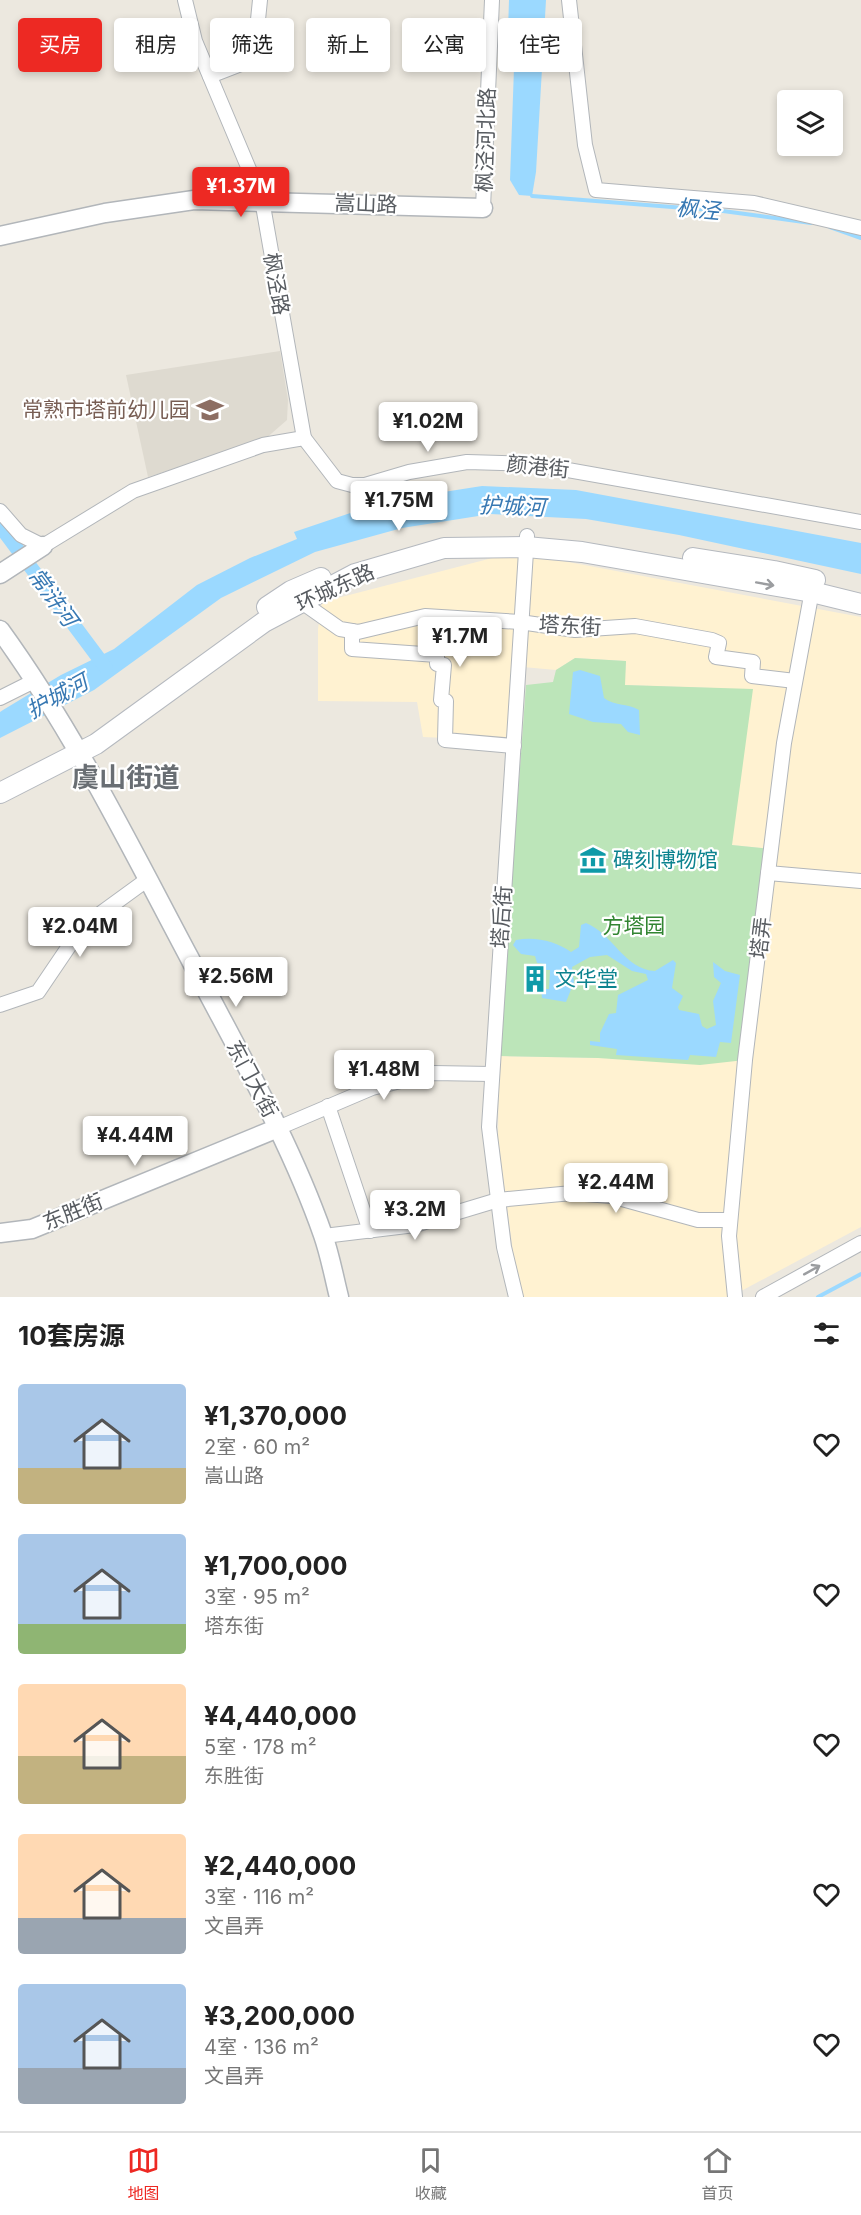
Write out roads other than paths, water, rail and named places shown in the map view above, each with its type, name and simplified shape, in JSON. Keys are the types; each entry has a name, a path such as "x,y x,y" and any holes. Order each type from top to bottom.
{"main road":[{"name":"环城东路","path":"0,793 76,749 180,665 295,597 350,566 438,540 526,541 558,537 774,571 861,604"},
{"name":"环城东路","path":"813,586 861,591"},
{"name":"环城东路","path":"0,780 76,749"}],"street":[{"name":"枫泾路","path":"185,0 195,41 262,200 304,438"},
{"path":"210,76 254,59 260,0"},
{"name":"枫泾河北路","path":"483,208 492,0"},
{"path":"569,0 585,145 596,189 754,203 861,228"},
{"name":"嵩山路","path":"0,236 153,205 194,200 262,200 483,208"},
{"path":"0,574 133,491 263,445 304,438"},
{"name":"颜港街","path":"304,438 337,481 352,485 365,485 409,472 467,462 534,464 861,522"},
{"path":"0,511 21,536 43,546"},
{"name":"塔后街","path":"516,1297 504,1247 489,1127 526,541"},
{"name":"塔弄","path":"735,1297 729,1236 745,1060 784,743 813,586"},
{"name":"塔东街","path":"295,597 340,629 352,631 376,629 425,616 520,622 575,630 635,626 712,640 718,643 716,657 753,662 752,676 795,681"},
{"name":"东门大街","path":"0,630 36,680 76,749 148,879 278,1128 324,1236 339,1297"},
{"path":"352,631 352,649 437,655 437,664 444,664 441,700 446,701 445,740 514,746"},
{"path":"0,698 36,680"},
{"path":"768,873 861,881"},
{"path":"0,1005 38,992 82,927 148,879"},
{"path":"278,1128 372,1088 434,1073 491,1074"},
{"path":"328,1106 370,1231"},
{"name":"东胜街","path":"0,1233 32,1228 278,1128"},
{"path":"324,1236 415,1225 498,1200 572,1192 610,1196 698,1220 730,1220"},
{"path":"763,1297 861,1243"}],"water":[{"path":"509,0 546,0 545,18 508,18"},
{"path":"514,72 542,72 536,172 532,196 519,195 510,180"},
{"name":"护城河","path":"482,486 576,490 861,543 861,574 679,535 586,519 491,514 402,528 315,552 221,598 94,690 0,738 0,712 61,675 114,649 197,585 250,558 297,539 294,532 386,501"},
{"path":"580,670 600,676 604,698 639,710 640,735 628,732 621,724 593,722 569,714 573,672"},
{"path":"586,923 604,935 627,958 644,969 655,971 673,960 676,963 672,988 683,996 679,1010 699,1014 702,1026 707,1029 716,1025 713,1001 721,983 714,977 713,962 725,971 740,975 731,1043 720,1042 716,1057 690,1055 688,1060 616,1055 617,1049 590,1045 590,1041 600,1042 600,1033 609,1014 616,1013 618,995 648,980 646,974 632,971 607,955 590,957 572,967 574,982 566,1002 542,998 541,989 549,989 550,970 545,970 545,964 537,963 535,956 521,954 513,945 516,940 538,939 559,945 571,952 579,947 581,925"}],"waterway":[{"name":"枫泾","path":"532,196 723,211 811,223"},
{"name":"枫泾","path":"830,227 861,238"},
{"name":"常浒河","path":"0,526 106,668"},
{"path":"818,1297 861,1274"}],"place":[{"name":"常熟市塔前幼儿园","path":"210,410"},
{"name":"碑刻博物馆","path":"593,860"},
{"name":"文华堂","path":"535,979"}],"district":[{"name":"虞山街道","path":"126,778"}],"park label":[{"name":"方塔园","path":"634,926"}]}
